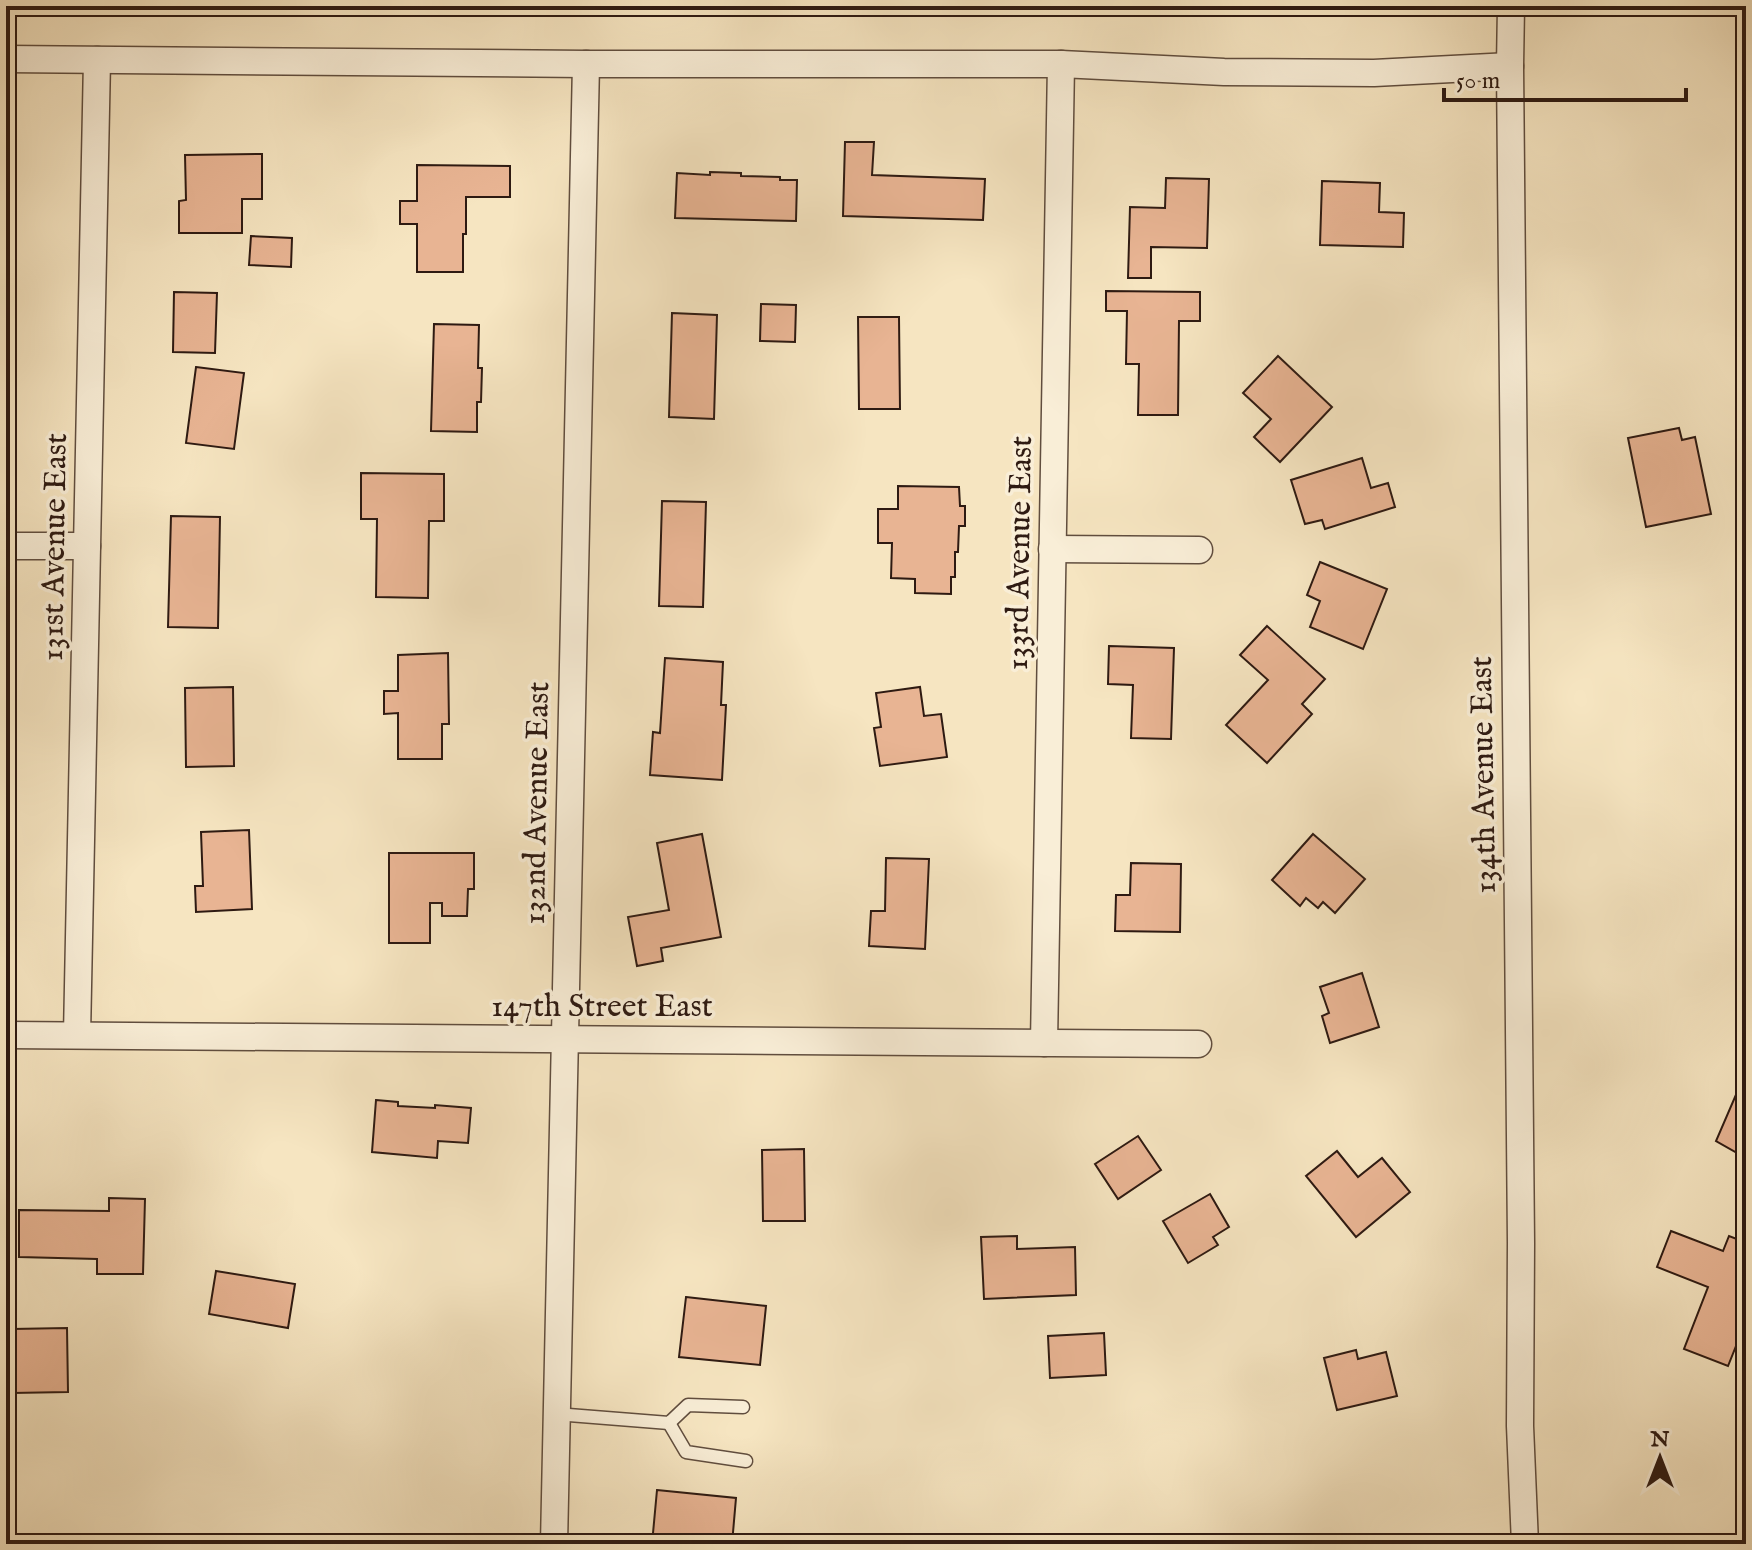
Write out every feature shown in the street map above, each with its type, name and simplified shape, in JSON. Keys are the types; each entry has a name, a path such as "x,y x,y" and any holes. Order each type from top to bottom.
{"street":[{"name":"134th Avenue East","path":"1511,6 1520,1426 1525,1544"},
{"path":"6,59 1061,64 1277,73 1374,73 1510,66"},
{"name":"131st Avenue East","path":"77,1035 97,60"},
{"name":"132nd Avenue East","path":"554,1544 586,64"},
{"name":"133rd Avenue East","path":"1044,1043 1061,64"},
{"path":"6,546 87,546"},
{"path":"1052,549 1199,550"},
{"name":"147th Street East","path":"6,1035 1198,1044"}],"lane":[{"path":"556,1414 669,1423 688,1405 743,1407"},
{"path":"669,1423 686,1452 746,1461"}],"building":[{"path":"845,142 874,142 872,175 985,179 983,220 843,216"},
{"path":"262,154 262,199 242,199 242,233 179,233 179,201 186,200 185,155"},
{"path":"417,165 510,166 510,197 466,197 463,272 417,272 417,224 400,224 400,201 417,201"},
{"path":"710,172 797,180 796,221 675,218 677,173 710,175"},
{"path":"1166,178 1209,179 1207,248 1151,247 1151,278 1128,278 1130,207 1165,208"},
{"path":"1322,181 1380,183 1379,212 1404,213 1403,247 1320,245"},
{"path":"251,236 292,238 291,267 249,265"},
{"path":"1106,291 1200,292 1200,321 1179,321 1178,415 1138,415 1139,364 1126,364 1127,311 1106,311"},
{"path":"174,292 217,293 215,353 173,352"},
{"path":"761,304 796,305 795,342 760,341"},
{"path":"672,313 717,315 714,419 669,417"},
{"path":"858,317 899,317 900,409 859,409"},
{"path":"434,324 479,325 478,368 482,368 477,432 431,431"},
{"path":"1278,356 1332,407 1280,462 1254,437 1271,419 1243,393"},
{"path":"196,367 244,373 234,449 186,443"},
{"path":"1679,428 1682,440 1695,437 1711,514 1646,527 1628,438"},
{"path":"1362,458 1371,488 1388,483 1395,507 1325,529 1322,520 1305,524 1291,480"},
{"path":"361,473 444,474 444,521 429,521 428,598 376,597 377,519 361,519"},
{"path":"898,486 959,487 960,506 965,506 965,526 959,526 951,594 915,593 915,579 891,578 892,543 878,543 878,509 898,509"},
{"path":"662,501 706,502 703,607 659,606"},
{"path":"171,516 220,517 218,628 168,627"},
{"path":"1320,562 1387,589 1363,649 1310,627 1320,601 1307,595"},
{"path":"1267,626 1325,679 1302,704 1312,714 1267,763 1226,725 1268,680 1240,655"},
{"path":"1109,646 1174,648 1171,739 1131,738 1133,685 1108,684"},
{"path":"448,653 449,724 442,724 442,759 398,759 398,713 384,714 384,691 398,691 398,655"},
{"path":"665,658 723,662 721,705 726,705 722,780 650,775 653,732 660,733"},
{"path":"233,687 234,766 186,767 185,688"},
{"path":"920,687 924,716 941,714 947,757 880,766 874,728 881,727 876,693"},
{"path":"249,830 252,909 196,912 195,886 203,886 201,832"},
{"path":"702,834 721,937 661,948 663,961 637,966 628,917 669,910 657,843"},
{"path":"1313,834 1365,879 1335,913 1323,902 1318,908 1306,898 1300,906 1272,880"},
{"path":"389,853 474,853 474,889 468,889 467,916 442,916 442,903 430,903 430,943 389,943"},
{"path":"886,858 929,859 925,949 869,946 871,911 885,911"},
{"path":"1131,863 1181,864 1180,932 1115,931 1116,895 1130,895"},
{"path":"1362,973 1379,1027 1330,1043 1322,1016 1329,1013 1320,987"},
{"path":"1738,1090 1746,1093 1746,1158 1716,1141"},
{"path":"376,1100 398,1102 398,1106 471,1108 468,1143 438,1141 437,1158 372,1152"},
{"path":"1138,1136 1161,1170 1118,1199 1095,1164"},
{"path":"804,1149 805,1221 763,1221 762,1150"},
{"path":"1337,1151 1358,1177 1382,1158 1410,1192 1356,1237 1306,1176"},
{"path":"1210,1194 1229,1227 1213,1237 1218,1245 1188,1263 1163,1221"},
{"path":"109,1198 145,1199 143,1274 97,1274 97,1259 19,1257 19,1210 109,1211"},
{"path":"1671,1231 1723,1251 1729,1236 1742,1241 1746,1235 1746,1321 1728,1366 1684,1349 1708,1287 1657,1267"},
{"path":"1017,1236 1017,1249 1075,1247 1076,1295 984,1299 981,1237"},
{"path":"216,1271 295,1284 288,1328 209,1314"},
{"path":"686,1297 766,1306 760,1365 679,1357"},
{"path":"67,1328 68,1392 12,1393 12,1329"},
{"path":"1104,1333 1106,1375 1050,1378 1048,1336"},
{"path":"1356,1350 1358,1359 1386,1352 1397,1396 1337,1410 1324,1358"},
{"path":"657,1490 736,1498 732,1544 652,1544"}]}
